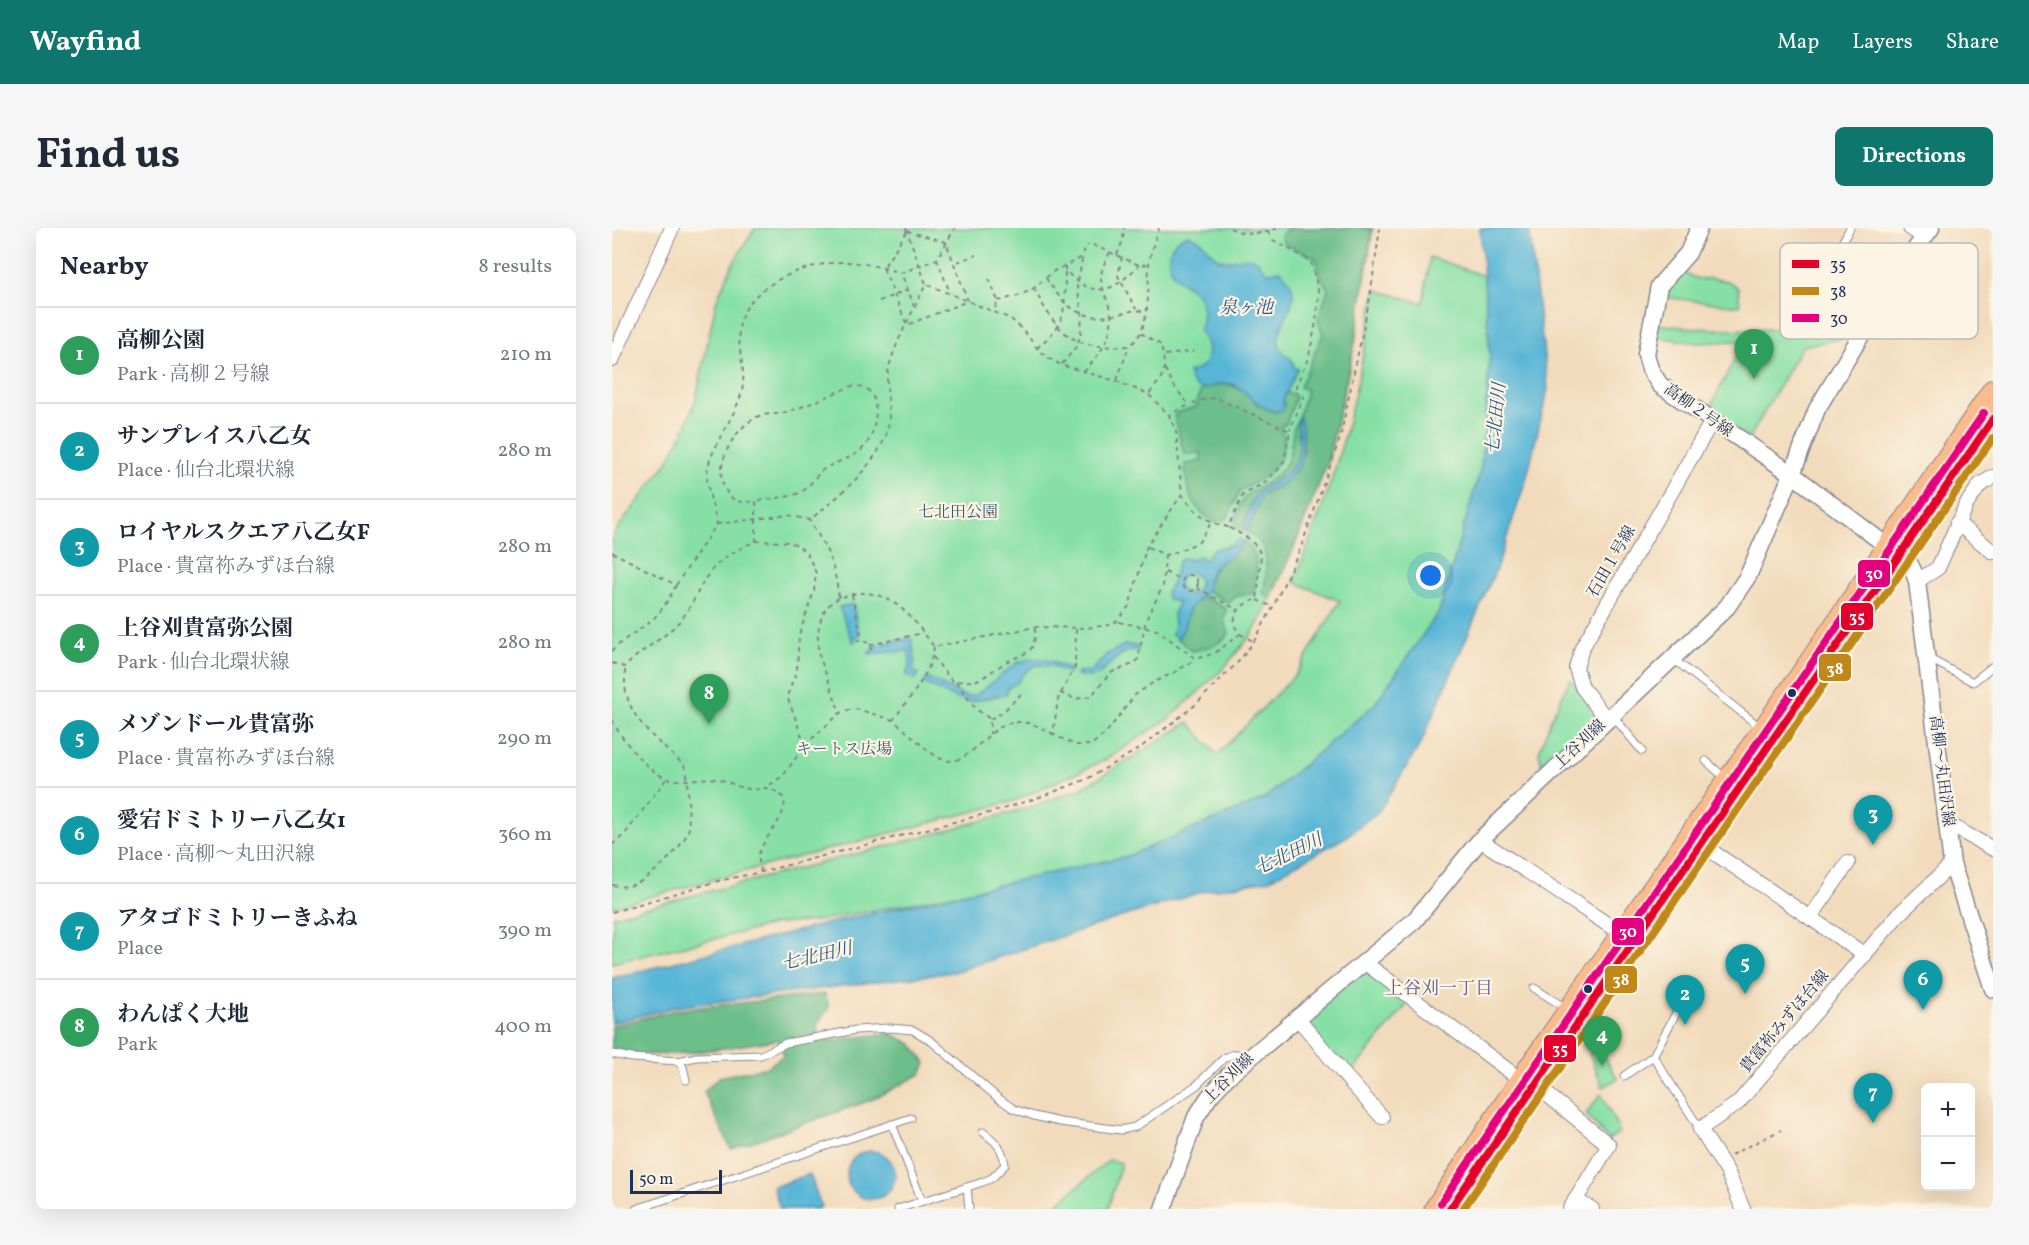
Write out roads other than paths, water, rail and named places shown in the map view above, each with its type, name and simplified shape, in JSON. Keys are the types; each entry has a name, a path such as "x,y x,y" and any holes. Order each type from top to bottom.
{"main road":[{"path":"1435,1209 1701,844 1895,548 1993,390"},
{"path":"1450,1209 1569,1010 1763,729 1895,548 1916,534 1993,419"}],"street":[{"path":"612,360 672,228"},
{"name":"高柳２号線","path":"1700,228 1688,253 1659,286 1646,354 1650,369 1660,386 1792,474 1879,540 1895,548"},
{"path":"1910,228 1928,232"},
{"name":"上谷刈線","path":"1163,1209 1201,1108 1217,1088 1297,1017 1414,921 1480,840 1727,607 1748,576 1817,409 1859,339"},
{"name":"石田１号線","path":"1609,718 1582,687 1576,668 1582,648 1712,421"},
{"path":"1917,581 1938,568 1966,505 1980,485 1993,477"},
{"path":"1957,523 1993,552"},
{"name":"高柳～丸田沢線","path":"1895,548 1910,560 1917,581 1952,864 1993,989"},
{"path":"1948,824 1993,849"},
{"path":"1480,840 1622,934"},
{"path":"1701,844 1865,955"},
{"path":"1810,918 1848,863"},
{"name":"貴富祢みずほ台線","path":"1700,1129 1738,1103 1899,914 1952,864"},
{"path":"1364,962 1514,1074 1544,1092 1609,1145 1572,1205 1592,1209"},
{"path":"1297,1017 1382,1117"},
{"path":"1700,1129 1727,1171 1743,1209"}],"lane":[{"path":"1842,243 1850,228"},
{"path":"1926,657 1973,682 1993,666"},
{"path":"1672,658 1763,729"},
{"path":"1609,718 1642,751"},
{"path":"1706,761 1728,781"},
{"path":"1534,988 1569,1010"},
{"path":"1624,1076 1653,1056 1689,989"},
{"path":"612,1054 632,1058 678,1061 696,1057 761,1054 786,1043 856,1030 890,1028 913,1030 930,1040 1014,1109 1060,1122 1121,1130 1135,1127 1197,1085 1224,1058 1234,1054 1251,1056"},
{"path":"1653,1056 1700,1129"},
{"path":"678,1061 683,1067 686,1080"},
{"path":"636,1209 910,1118"},
{"path":"892,1124 922,1201"},
{"path":"898,1209 992,1178 1005,1165 1004,1154 999,1144 983,1132"},
{"path":"967,1186 969,1209"}],"water":[{"name":"七北田川","path":"1480,228 1529,228 1548,389 1526,480 1497,567 1421,743 1379,811 1344,838 1268,880 1205,891 954,972 675,1007 612,1023 612,978 837,921 1128,856 1264,799 1374,705 1439,612 1481,468 1490,356"},
{"name":"泉ヶ池","path":"1186,235 1198,239 1220,259 1228,261 1252,258 1265,271 1279,270 1288,279 1293,296 1278,341 1282,352 1298,369 1283,400 1282,411 1268,410 1234,385 1220,384 1202,389 1192,382 1188,372 1202,366 1208,349 1199,331 1202,319 1201,302 1196,292 1176,277 1169,259 1175,242"},
{"path":"1299,415 1303,434 1300,462 1290,478 1261,496 1247,532 1243,530 1257,495 1265,487 1285,475 1296,461 1300,447"},
{"path":"1239,539 1244,541 1233,554 1213,568 1208,579 1207,591 1188,610 1178,639 1172,634 1173,614 1179,602 1168,600 1166,593 1172,583 1178,562 1183,558 1193,560 1199,556 1205,560 1212,550 1232,545","holes":["1188,572 1197,576 1200,582 1196,592 1189,594 1182,591 1178,585 1180,578"]},
{"path":"853,604 859,636 854,637 853,642 839,607"},
{"path":"911,638 915,658 913,671 919,674 916,679 906,675 910,663 909,651 869,654 870,651 875,650 874,646"},
{"path":"1125,645 1138,646 1138,650 1120,655 1095,676 1076,675 1078,672 1091,671 1107,654"},
{"path":"1045,659 1071,669 1069,673 1052,666 1035,665 1023,674 1018,682 1009,687 1006,694 970,702 952,697 924,683 927,678 967,697 976,695 1018,662"},
{"path":"871,1151 888,1158 895,1175 888,1192 871,1199 854,1192 847,1175 854,1158"},
{"path":"810,1174 821,1207 780,1209 773,1187"}],"place":[{"name":"高柳公園","path":"1754,379"},
{"name":"わんぱく大地","path":"709,724"},
{"name":"ロイヤルスクエア八乙女F","path":"1873,845"},
{"name":"メゾンドール貴富弥","path":"1745,994"},
{"name":"愛宕ドミトリー八乙女1","path":"1923,1010"},
{"name":"サンプレイス八乙女","path":"1685,1025"},
{"name":"上谷刈貴富弥公園","path":"1602,1066"},
{"name":"アタゴドミトリーきふね","path":"1873,1123"}],"district":[{"name":"上谷刈一丁目","path":"1439,989"}],"park label":[{"name":"七北田公園","path":"958,513"},
{"name":"キートス広場","path":"844,750"}]}
